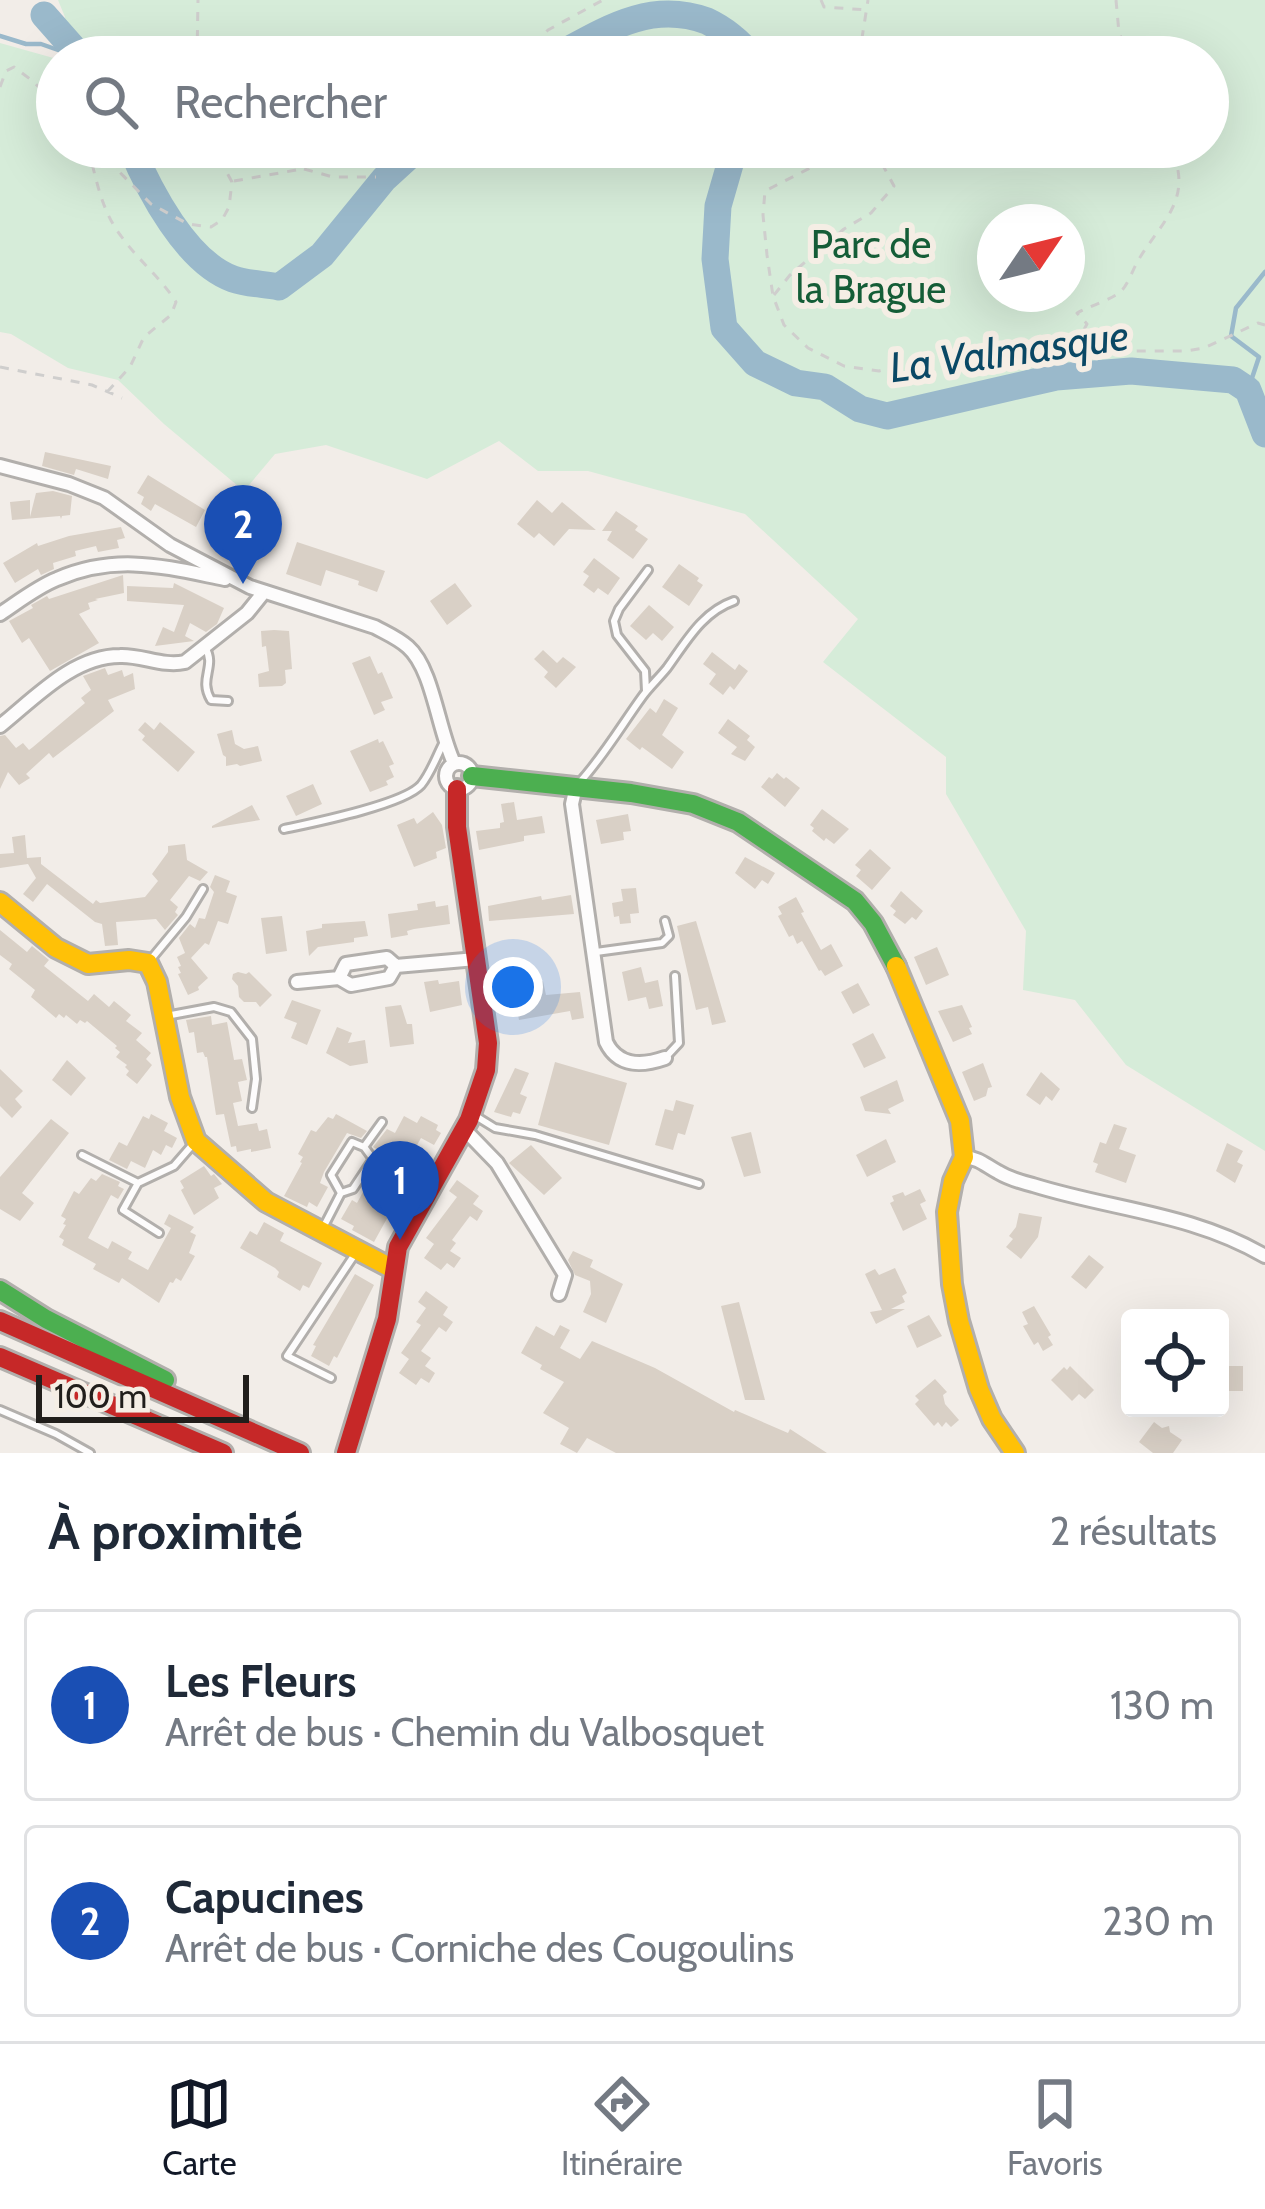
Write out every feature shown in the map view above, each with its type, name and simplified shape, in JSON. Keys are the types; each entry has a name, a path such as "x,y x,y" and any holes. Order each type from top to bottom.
{"main road":[{"path":"472,776 694,804 738,822 855,901 873,923 896,965 960,1121 964,1157 950,1188 947,1230 953,1299 987,1410 1016,1453"},
{"path":"346,1453 357,1430 388,1316 400,1240 482,1093 488,1069 457,789"},
{"path":"0,902 56,948 88,964 148,963 158,982 180,1096 196,1141 266,1202 393,1269"},
{"path":"0,1290 258,1435"},
{"path":"0,1321 300,1453"},
{"path":"0,1357 224,1453"}],"street":[{"path":"0,466 104,498 199,568"},
{"path":"0,614 55,579 93,568 143,562 199,568 375,627 411,649 423,666 454,763"},
{"path":"0,726 67,673 87,663 120,656 185,662 248,613 264,592"},
{"path":"454,763 467,765 472,776 469,784 457,789 446,777 454,763"},
{"path":"576,786 572,804 606,1042 611,1054 623,1060 644,1065 665,1058"},
{"path":"339,978 346,964 387,958 396,966 476,959"},
{"path":"296,982 339,978 351,985 389,978 396,966"},
{"path":"467,1121 565,1275 559,1294"},
{"path":"964,1157 977,1158 1034,1186 1173,1217 1235,1239 1265,1256"}],"lane":[{"path":"646,691 645,670 617,635 614,621 647,570"},
{"path":"576,786 697,627 718,607 734,602"},
{"path":"205,646 211,656 206,692 211,700 228,700"},
{"path":"284,829 407,794 421,785 444,742"},
{"path":"148,963 203,889"},
{"path":"593,952 662,943 669,936 664,921"},
{"path":"665,1058 679,1043 675,976"},
{"path":"165,1016 214,1007 231,1012 252,1039 256,1078 252,1108"},
{"path":"467,1121 535,1135 698,1184"},
{"path":"364,1147 382,1122"},
{"path":"159,1233 123,1210 138,1183 174,1166 196,1141"},
{"path":"322,1229 341,1193 352,1189 373,1159 364,1147 352,1142 331,1175 341,1193"},
{"path":"82,1155 138,1183"},
{"path":"331,1378 287,1356 359,1248"},
{"path":"0,1410 90,1453"}],"path":[{"path":"197,36 198,0"},
{"path":"542,36 603,0"},
{"path":"821,0 824,7 866,10"},
{"path":"862,36 868,0"},
{"path":"1116,0 1121,36"},
{"path":"0,87 6,71 14,68 36,84"},
{"path":"95,168 100,196 118,234 176,302 171,315 144,337 130,367 108,391"},
{"path":"114,168 162,211 188,224 211,227 229,207 232,182 224,168"},
{"path":"810,168 765,190 763,215 773,296 784,325 808,348 844,366 879,371 948,353 976,363 1040,360 1087,351 1204,349 1258,323 1265,325"},
{"path":"773,296 790,275 844,229 871,213 894,186 884,168"},
{"path":"1040,360 1064,341 1081,335 1087,324 1077,313 1122,291 1142,253 1169,218 1179,184 1176,168"},
{"path":"232,182 302,169 333,177 376,176"},
{"path":"0,367 68,378 122,398"}],"green space":[{"name":"Parc de la Brague","path":"58,0 1265,0 1265,1151 1126,1065 1075,1000 1023,990 1026,931 946,794 946,757 823,662 858,619 745,514 588,471 538,471 499,441 427,479 326,445 275,454 244,491 118,380 68,368 0,332 0,43 36,53 36,168 1229,168 1229,36 72,36"}],"building":[{"path":"45,452 111,466 108,479 76,469 74,475 42,466"},
{"path":"148,475 205,510 196,527 155,504 151,511 141,504 144,497 137,493"},
{"path":"36,493 72,496 70,515 12,520 10,502 30,500 30,517"},
{"path":"537,500 552,513 562,502 596,530 569,529 554,546 539,533 534,538 517,524"},
{"path":"616,511 648,539 633,559 607,540 612,531 602,531"},
{"path":"121,527 125,538 117,540 119,548 75,551 76,556 53,563 54,569 41,575 38,569 15,583 3,563 37,543"},
{"path":"297,542 385,571 377,592 326,570 321,586 286,574"},
{"path":"594,558 620,578 608,595 583,585 589,576 583,572"},
{"path":"679,564 703,585 689,606 662,587"},
{"path":"123,575 124,593 95,599 88,603 90,609 79,614 99,643 50,671 29,638 22,643 9,621 47,596"},
{"path":"174,583 224,608 217,624 206,632 190,623 185,636 194,641 155,646 163,627 174,632 184,605 127,601 127,586 173,588"},
{"path":"455,583 472,606 447,625 430,601"},
{"path":"649,605 674,627 662,641 653,633 646,640 630,626"},
{"path":"261,631 289,631 292,669 285,670 282,686 259,687 258,674 269,671"},
{"path":"543,650 557,663 563,657 576,667 556,688 534,659"},
{"path":"712,652 735,670 739,664 748,671 734,690 730,686 723,695 709,684 716,674 703,664"},
{"path":"370,656 393,698 381,702 385,710 374,715 352,663"},
{"path":"105,668 108,675 122,670 124,677 133,673 135,689 108,700 114,711 53,758 49,753 26,774 30,778 19,785 8,772 0,789 0,736 5,735 16,748 23,743 29,750 85,703 81,698 91,690 83,676"},
{"path":"664,699 678,708 662,735 684,752 672,769 626,739 650,708 656,713"},
{"path":"728,719 750,736 747,740 755,747 745,761 731,754 737,747 718,733"},
{"path":"145,722 154,730 160,722 195,752 178,772 142,740 145,736 138,730"},
{"path":"232,730 235,744 244,749 258,746 262,761 226,766 217,734"},
{"path":"378,739 394,764 389,766 394,777 386,781 388,785 370,792 350,751"},
{"path":"777,773 800,788 785,807 761,787"},
{"path":"313,784 322,804 296,816 286,796"},
{"path":"514,802 517,820 542,816 545,833 479,850 476,831 500,828 504,822 501,804"},
{"path":"252,805 260,820 212,828 212,826"},
{"path":"822,809 849,829 834,844 812,831 810,825"},
{"path":"433,812 442,825 446,848 436,852 437,858 414,867 397,825 414,818 417,824"},
{"path":"628,814 631,831 623,832 624,840 601,844 596,820"},
{"path":"25,835 27,858 41,857 41,864 93,904 145,897 158,881 152,874 168,846 185,844 187,860 208,872 200,881 189,876 170,900 178,907 178,915 165,930 156,919 116,922 118,945 105,946 102,924 47,884 33,902 23,894 36,878 28,864 0,868 0,854 14,853 12,837"},
{"path":"870,849 891,868 872,890 856,876 861,870 855,865"},
{"path":"745,857 775,873 768,884 762,880 755,889 735,873"},
{"path":"215,875 230,881 226,892 237,896 228,924 218,921 209,945 205,943 191,958 208,978 188,995 178,974 177,957 185,953 179,938 190,924 195,928 199,918 205,919"},
{"path":"636,888 639,913 630,914 631,923 620,924 612,903 623,901 621,889"},
{"path":"901,891 923,911 905,924 890,906"},
{"path":"571,895 574,914 489,921 488,906"},
{"path":"796,897 821,950 831,944 843,966 825,976 802,941 797,944 793,935 789,937 778,916 782,914 778,907"},
{"path":"435,901 436,907 448,905 450,924 391,938 388,914 418,910 417,904"},
{"path":"282,916 287,951 266,954 261,918"},
{"path":"365,921 368,936 318,947 309,956 306,931 322,928 322,924"},
{"path":"696,921 726,1022 712,1025 708,1007 696,1010 677,926"},
{"path":"0,930 27,952 32,946 49,960 44,966 88,1001 94,994 109,1007 114,1001 131,1015 126,1021 142,1033 136,1040 151,1053 146,1059 152,1065 137,1084 126,1075 127,1065 116,1057 117,1046 87,1021 77,1024 59,1014 56,1018 31,997 35,990 0,955"},
{"path":"937,947 949,975 926,985 914,957"},
{"path":"641,967 645,983 658,980 663,1006 649,1009 646,997 628,1001 622,972"},
{"path":"238,972 249,972 272,995 260,1007 239,997 232,979"},
{"path":"438,980 439,984 459,981 462,1005 430,1012 424,982"},
{"path":"543,981 546,995 580,992 584,1018 572,1020 570,1011 519,1020 515,1000 532,997 530,983"},
{"path":"858,983 870,1005 853,1014 841,992"},
{"path":"292,1000 321,1010 307,1045 291,1038 297,1023 284,1018"},
{"path":"401,1005 407,1024 412,1024 414,1044 390,1047 385,1007"},
{"path":"962,1005 972,1034 953,1042 938,1011"},
{"path":"211,1016 212,1025 227,1022 234,1060 242,1059 247,1080 238,1082 242,1101 233,1103 238,1126 257,1123 259,1131 267,1129 271,1148 237,1152 236,1146 231,1147 224,1114 216,1115 207,1057 197,1053 194,1032 189,1033 186,1020"},
{"path":"337,1027 352,1033 348,1043 365,1040 368,1063 350,1066 326,1053"},
{"path":"873,1033 886,1058 864,1068 852,1044"},
{"path":"67,1060 86,1078 71,1096 52,1080"},
{"path":"555,1062 627,1083 609,1145 538,1125"},
{"path":"983,1063 992,1087 974,1101 962,1072"},
{"path":"515,1068 529,1073 520,1094 527,1097 520,1114 513,1112 511,1117 494,1112"},
{"path":"0,1069 23,1091 15,1099 22,1107 12,1118 0,1106"},
{"path":"1041,1072 1060,1089 1052,1101 1046,1096 1040,1105 1026,1095"},
{"path":"897,1080 904,1101 888,1109 891,1114 865,1111 860,1097"},
{"path":"676,1100 694,1105 685,1135 678,1133 673,1150 655,1145 665,1109 673,1111"},
{"path":"151,1114 168,1123 164,1131 177,1138 172,1148 166,1145 161,1155 153,1150 145,1168 131,1161 127,1169 109,1160 119,1142 127,1146 143,1116 149,1119"},
{"path":"336,1114 367,1131 361,1138 347,1133 320,1183 328,1187 317,1207 309,1202 307,1207 284,1196 302,1163 298,1154 311,1130 316,1132"},
{"path":"404,1116 417,1123 421,1116 438,1125 436,1130 441,1133 434,1145 421,1138 402,1172 407,1182 374,1242 341,1219 352,1200 357,1203 384,1153 373,1147 387,1129 395,1133"},
{"path":"51,1119 69,1133 22,1193 34,1203 20,1221 0,1209 0,1177"},
{"path":"1114,1124 1127,1128 1119,1149 1136,1155 1126,1183 1095,1172 1098,1164 1093,1162 1100,1142 1106,1144"},
{"path":"751,1132 761,1173 744,1177 731,1137"},
{"path":"886,1139 896,1162 867,1177 856,1155"},
{"path":"1227,1143 1243,1151 1235,1183 1216,1171"},
{"path":"531,1145 562,1178 544,1195 509,1163"},
{"path":"204,1166 222,1184 214,1188 219,1198 194,1215 180,1181"},
{"path":"102,1174 124,1189 118,1199 111,1195 88,1238 108,1249 112,1241 132,1252 128,1259 148,1270 171,1228 164,1224 169,1214 194,1227 189,1253 195,1256 181,1281 170,1282 159,1303 122,1278 119,1283 93,1269 96,1264 62,1245 64,1240 59,1237 66,1219 61,1216 74,1191 79,1194 91,1178 96,1181"},
{"path":"457,1180 479,1196 473,1204 483,1211 477,1221 470,1216 452,1240 456,1243 450,1251 461,1258 454,1268 447,1263 441,1270 424,1258 434,1244 426,1238 457,1197 449,1191"},
{"path":"920,1189 927,1219 903,1231 890,1203 892,1196"},
{"path":"1019,1213 1042,1217 1038,1237 1021,1259 1006,1247 1013,1239 1009,1236"},
{"path":"264,1222 284,1233 280,1241 322,1263 309,1288 303,1285 300,1291 277,1277 275,1268 240,1248 250,1231 257,1235"},
{"path":"573,1251 593,1260 590,1267 623,1284 606,1323 583,1312 591,1294 590,1281 575,1275 568,1260"},
{"path":"1089,1255 1104,1267 1086,1289 1071,1277"},
{"path":"895,1268 907,1293 902,1296 905,1302 891,1309 905,1309 876,1324 870,1312 882,1310 865,1274 875,1269 879,1275"},
{"path":"355,1274 374,1285 329,1366 311,1356 313,1345"},
{"path":"426,1291 448,1307 443,1315 453,1322 446,1332 439,1327 421,1351 431,1358 425,1366 435,1373 429,1383 421,1378 416,1385 399,1373 409,1359 401,1353 421,1325 416,1322 426,1308 418,1302"},
{"path":"739,1302 765,1400 745,1400 721,1306"},
{"path":"1034,1306 1053,1345 1043,1351 1023,1326 1028,1324 1022,1312"},
{"path":"929,1315 942,1336 917,1348 907,1326"},
{"path":"560,1325 570,1330 560,1348 580,1359 592,1341 655,1368 734,1412 788,1433 790,1429 827,1453 616,1453 587,1438 577,1453 560,1444 569,1428 543,1413 564,1382 521,1353 536,1326 554,1336"},
{"path":"1070,1366 1094,1390 1085,1399 1079,1394 1072,1401 1051,1380"},
{"path":"1229,1366 1243,1366 1243,1391 1229,1391"},
{"path":"935,1379 947,1392 945,1404 959,1420 951,1427 946,1422 934,1426 915,1404 919,1400 915,1396"},
{"path":"1154,1422 1162,1428 1169,1426 1182,1440 1173,1453 1153,1453 1139,1442"}],"waterway":[{"path":"594,36 628,21 666,14 707,21 732,36"},
{"name":"La Valmasque","path":"44,15 62,36"},
{"path":"0,36 36,44"},
{"name":"La Valmasque","path":"141,168 171,223 200,257 233,279 279,287 322,255 396,168"},
{"name":"La Valmasque","path":"729,168 718,206 715,259 724,328 755,363 796,383 825,387 860,409 887,416 1056,377 1131,371 1233,380 1248,390 1265,434"},
{"path":"1248,390 1259,357 1231,336 1236,308 1265,272"}],"traffic: fast":[{"path":"472,776 631,793 693,804 738,822 855,901 896,966"},
{"path":"0,1290 165,1380"}],"traffic: slow":[{"path":"0,902 56,948 88,964 148,963 157,982 180,1097 196,1141 266,1202 393,1269"},
{"path":"896,966 960,1121 964,1157 947,1212 952,1284 979,1389 1015,1453"}],"traffic: jam":[{"path":"346,1453 387,1319 398,1247 469,1120 486,1070 488,1043 457,827 457,789"},
{"path":"0,1321 300,1453"},
{"path":"0,1357 223,1453"}],"place":[{"name":"Capucines","path":"243,584"},
{"name":"Les Fleurs","path":"400,1240"}]}
